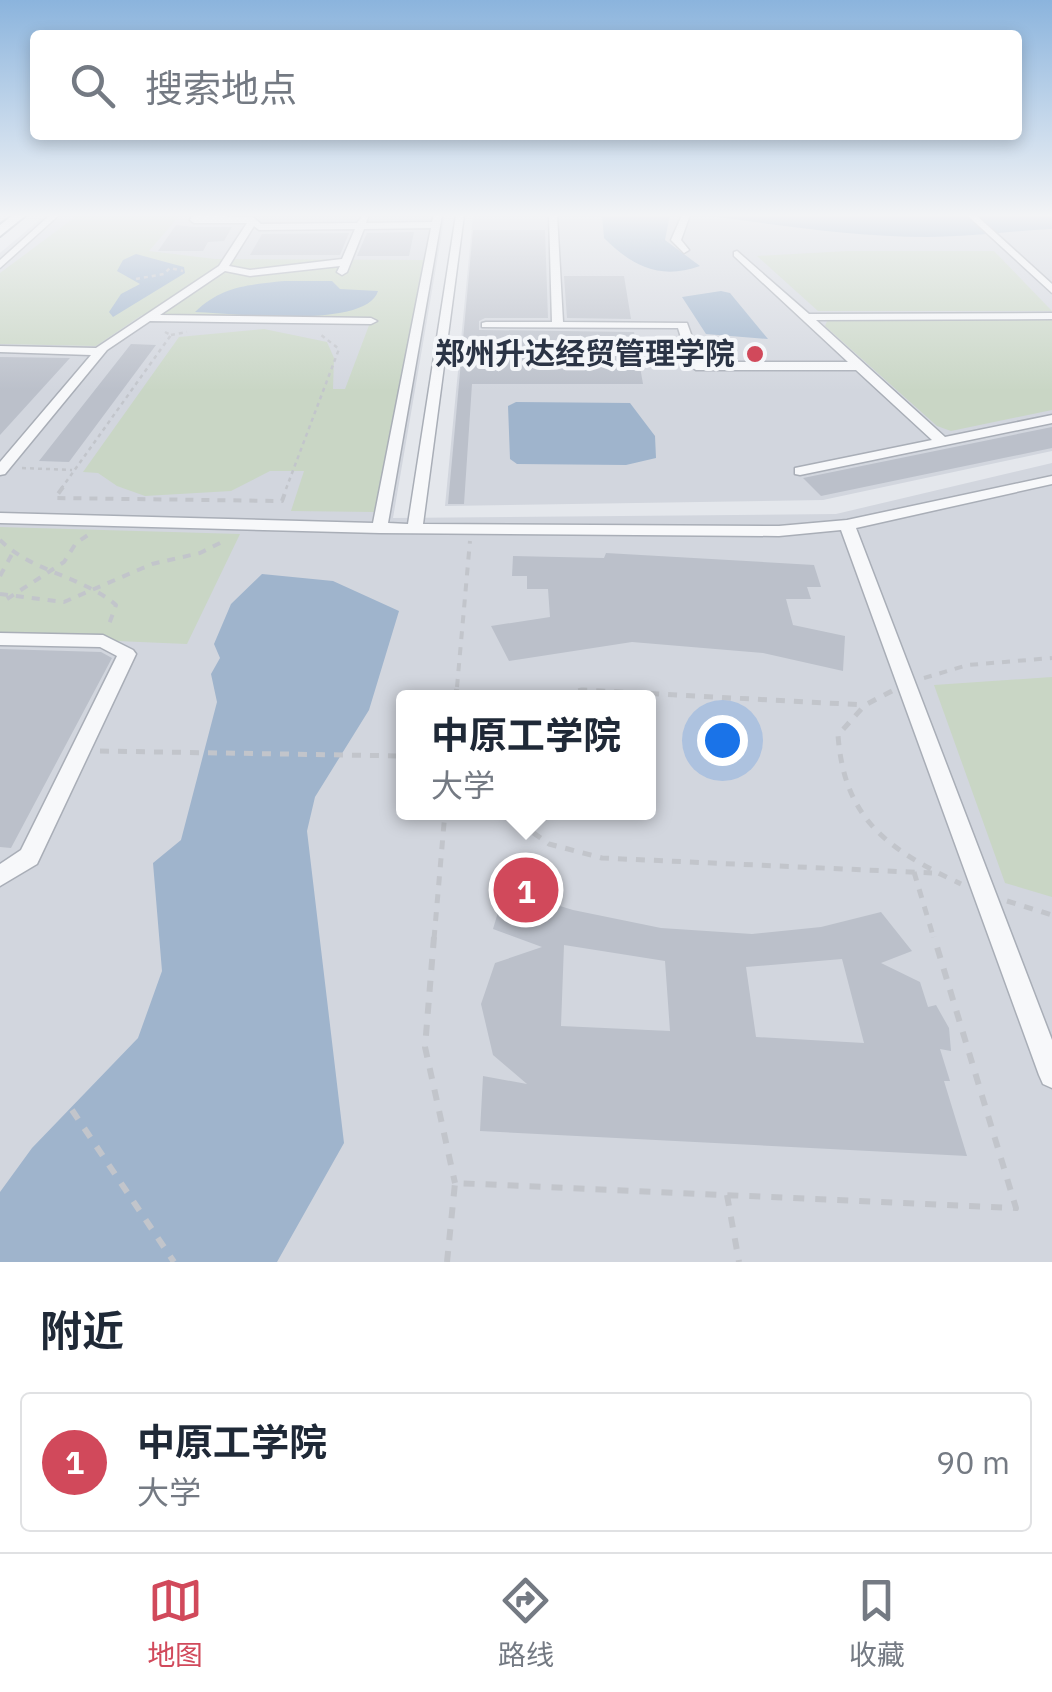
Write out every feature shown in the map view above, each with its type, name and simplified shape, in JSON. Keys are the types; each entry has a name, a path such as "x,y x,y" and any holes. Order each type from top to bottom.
{"street":[{"path":"1,469 100,352 214,274"},
{"path":"380,528 427,274"},
{"path":"415,528 451,274"},
{"path":"556,274 558,325"},
{"path":"760,274 942,442"},
{"path":"806,316 1052,316"},
{"path":"150,318 370,321"},
{"path":"486,325 683,324 696,366 860,366"},
{"path":"0,349 100,352"},
{"path":"800,471 1052,419"},
{"path":"0,518 380,528 779,531 847,524 1052,480"},
{"path":"847,524 1052,1075"},
{"path":"0,639 103,641 127,654 29,857 0,876"}],"path":[{"path":"136,279 164,274"},
{"path":"150,318 170,335 199,330"},
{"path":"170,335 55,498 282,501 339,349 326,335 310,331"},
{"path":"1,469 74,470"},
{"path":"7,598 64,562 76,543 108,521"},
{"path":"0,594 7,598 64,602 152,564 200,554 254,525"},
{"path":"457,690 472,526"},
{"path":"0,540 11,552"},
{"path":"0,576 11,552"},
{"path":"0,555 11,552 32,558 48,571 93,588 116,606 103,641"},
{"path":"656,694 866,705"},
{"path":"80,750 396,756"},
{"path":"444,820 425,1048 455,1183 447,1262"},
{"path":"516,820 550,844 602,858 936,873"},
{"path":"455,1183 1016,1208 914,872"},
{"path":"72,1110 174,1262"},
{"path":"727,1195 739,1262"}],"shaded area":[{"path":"0,274 435,274 393,518 836,514 1052,463 1052,1262 0,1262"},
{"name":"郑州升达经贸管理学院","path":"467,274 1052,274 1052,451 823,500 445,506"}],"green space":[{"path":"0,274 423,274 403,389 375,512 291,511 304,471 270,471 231,491 145,496 117,486 98,473 83,472 179,337 264,329 327,342 334,358 333,389 345,389 371,320 142,315 96,346 0,344"},
{"path":"777,274 1016,274 1052,311 818,311"},
{"path":"828,319 1052,319 1052,410 951,431 937,426 825,326"},
{"path":"0,527 240,534 187,644 0,636"},
{"path":"1052,677 1052,897 1005,883 934,685"}],"water":[{"path":"122,274 184,274 113,317 109,312 121,294 140,284"},
{"path":"284,281 332,281 340,289 378,291 368,303 324,315 195,312 226,292"},
{"path":"730,293 768,339 706,334 682,297"},
{"path":"516,402 630,403 655,436 656,458 626,465 517,464 510,459 508,406"},
{"path":"262,574 333,581 399,611 369,710 315,797 307,831 344,1143 277,1262 0,1262 0,1192 32,1148 138,1038 162,971 153,863 181,840 217,702 211,674 220,658 214,644 231,604"}],"building":[{"path":"469,274 546,274 548,318 485,318 479,321 479,330 634,332 643,384 472,384 464,504 448,504"},
{"path":"564,276 624,276 631,319 567,318"},
{"path":"131,344 156,345 69,462 39,461"},
{"path":"0,357 70,358 0,435"},
{"path":"1052,427 1052,448 821,496 803,478"},
{"path":"606,553 814,565 821,587 807,587 811,599 786,599 793,625 845,636 843,671 763,653 632,642 509,661 491,626 550,617 548,589 527,589 527,576 512,576 513,556 604,558"},
{"path":"0,649 101,652 112,658 11,848 0,847"},
{"path":"505,889 573,910 661,928 752,934 821,927 881,912 912,951 881,963 920,982 928,1007 936,1005 949,1028 951,1051 940,1049 950,1081 944,1081 967,1156 480,1131 483,1076 527,1084 493,1055 481,1004 495,963 542,947 493,929","holes":["564,945 665,961 670,1031 561,1026","842,959 864,1043 756,1037 746,967"]}],"place":[{"name":"郑州升达经贸管理学院","path":"755,354"},
{"name":"中原工学院","path":"526,890"}]}
